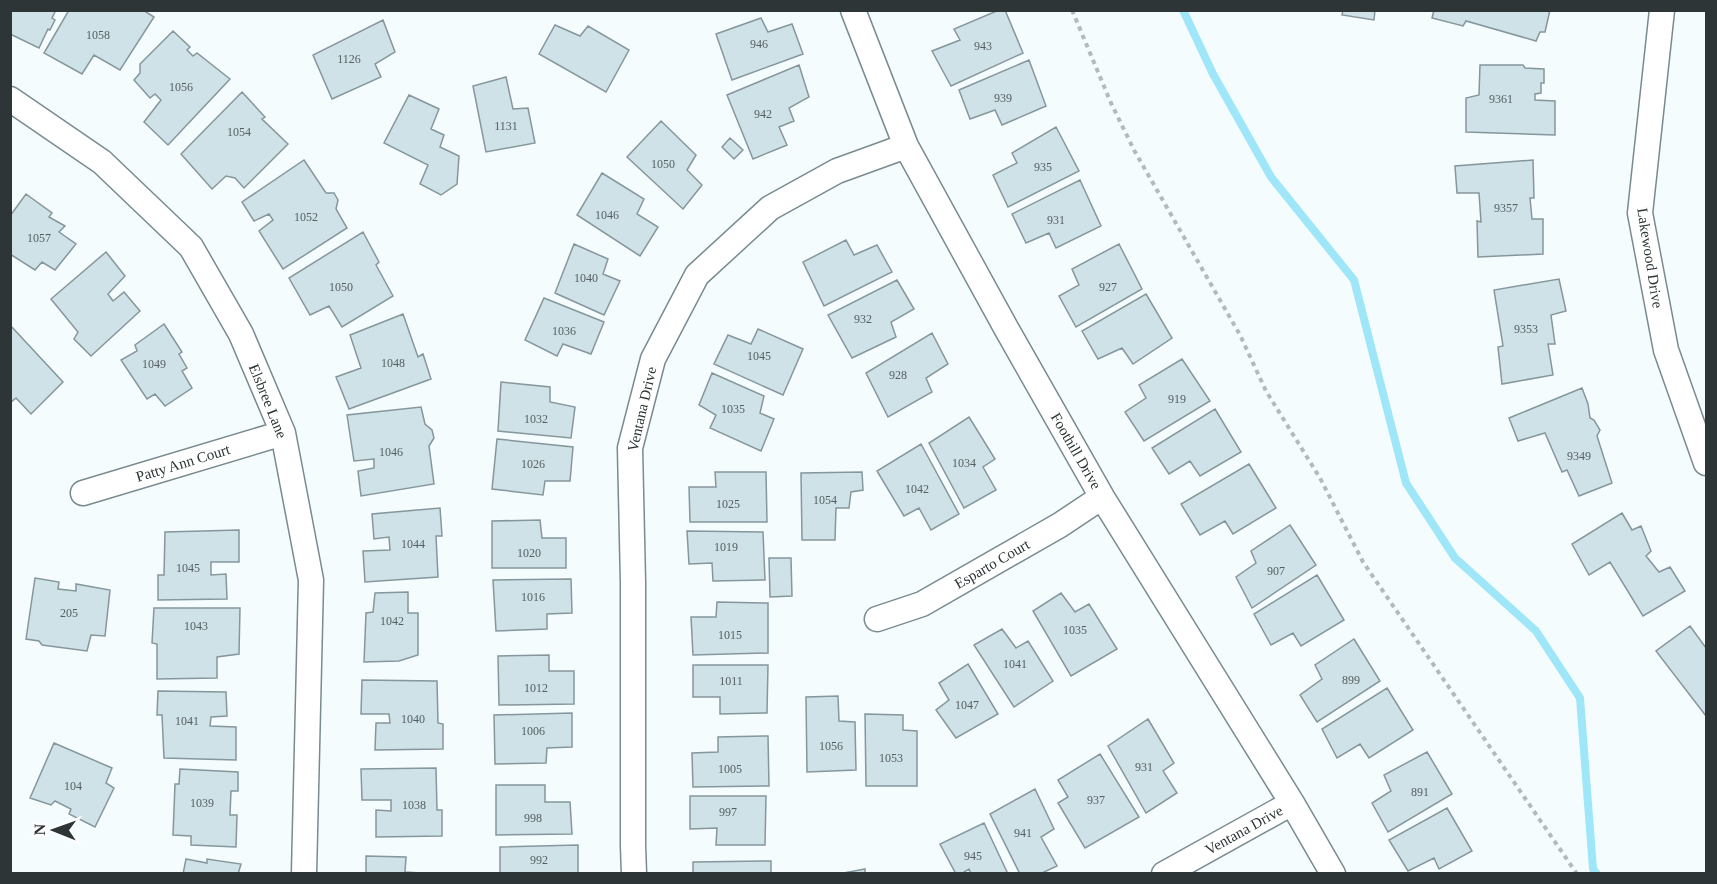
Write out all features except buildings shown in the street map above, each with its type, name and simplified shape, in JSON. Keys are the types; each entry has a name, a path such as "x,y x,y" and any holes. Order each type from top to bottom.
{"street":[{"name":"Foothill Drive","path":"853,10 906,146 1102,497 1333,873"},
{"name":"Lakewood Drive","path":"1662,10 1640,213 1666,350 1707,463"},
{"name":"Elsbree Lane","path":"10,99 102,162 191,247 241,334 283,433 311,580 304,873"},
{"name":"Ventana Drive","path":"634,873 630,448 654,359 697,275 770,208 837,171 906,146"},
{"name":"Patty Ann Court","path":"83,493 283,433"},
{"name":"Esparto Court","path":"877,619 922,604 1060,525 1102,497"},
{"name":"Ventana Drive","path":"1164,873 1292,803"}],"path":[{"path":"1072,10 1111,103 1134,150 1240,335 1266,391 1320,478 1363,562 1577,873"}],"waterway":[{"path":"1183,10 1213,74 1271,177 1354,280 1406,483 1455,558 1536,631 1580,698 1593,869 1597,874"}]}
